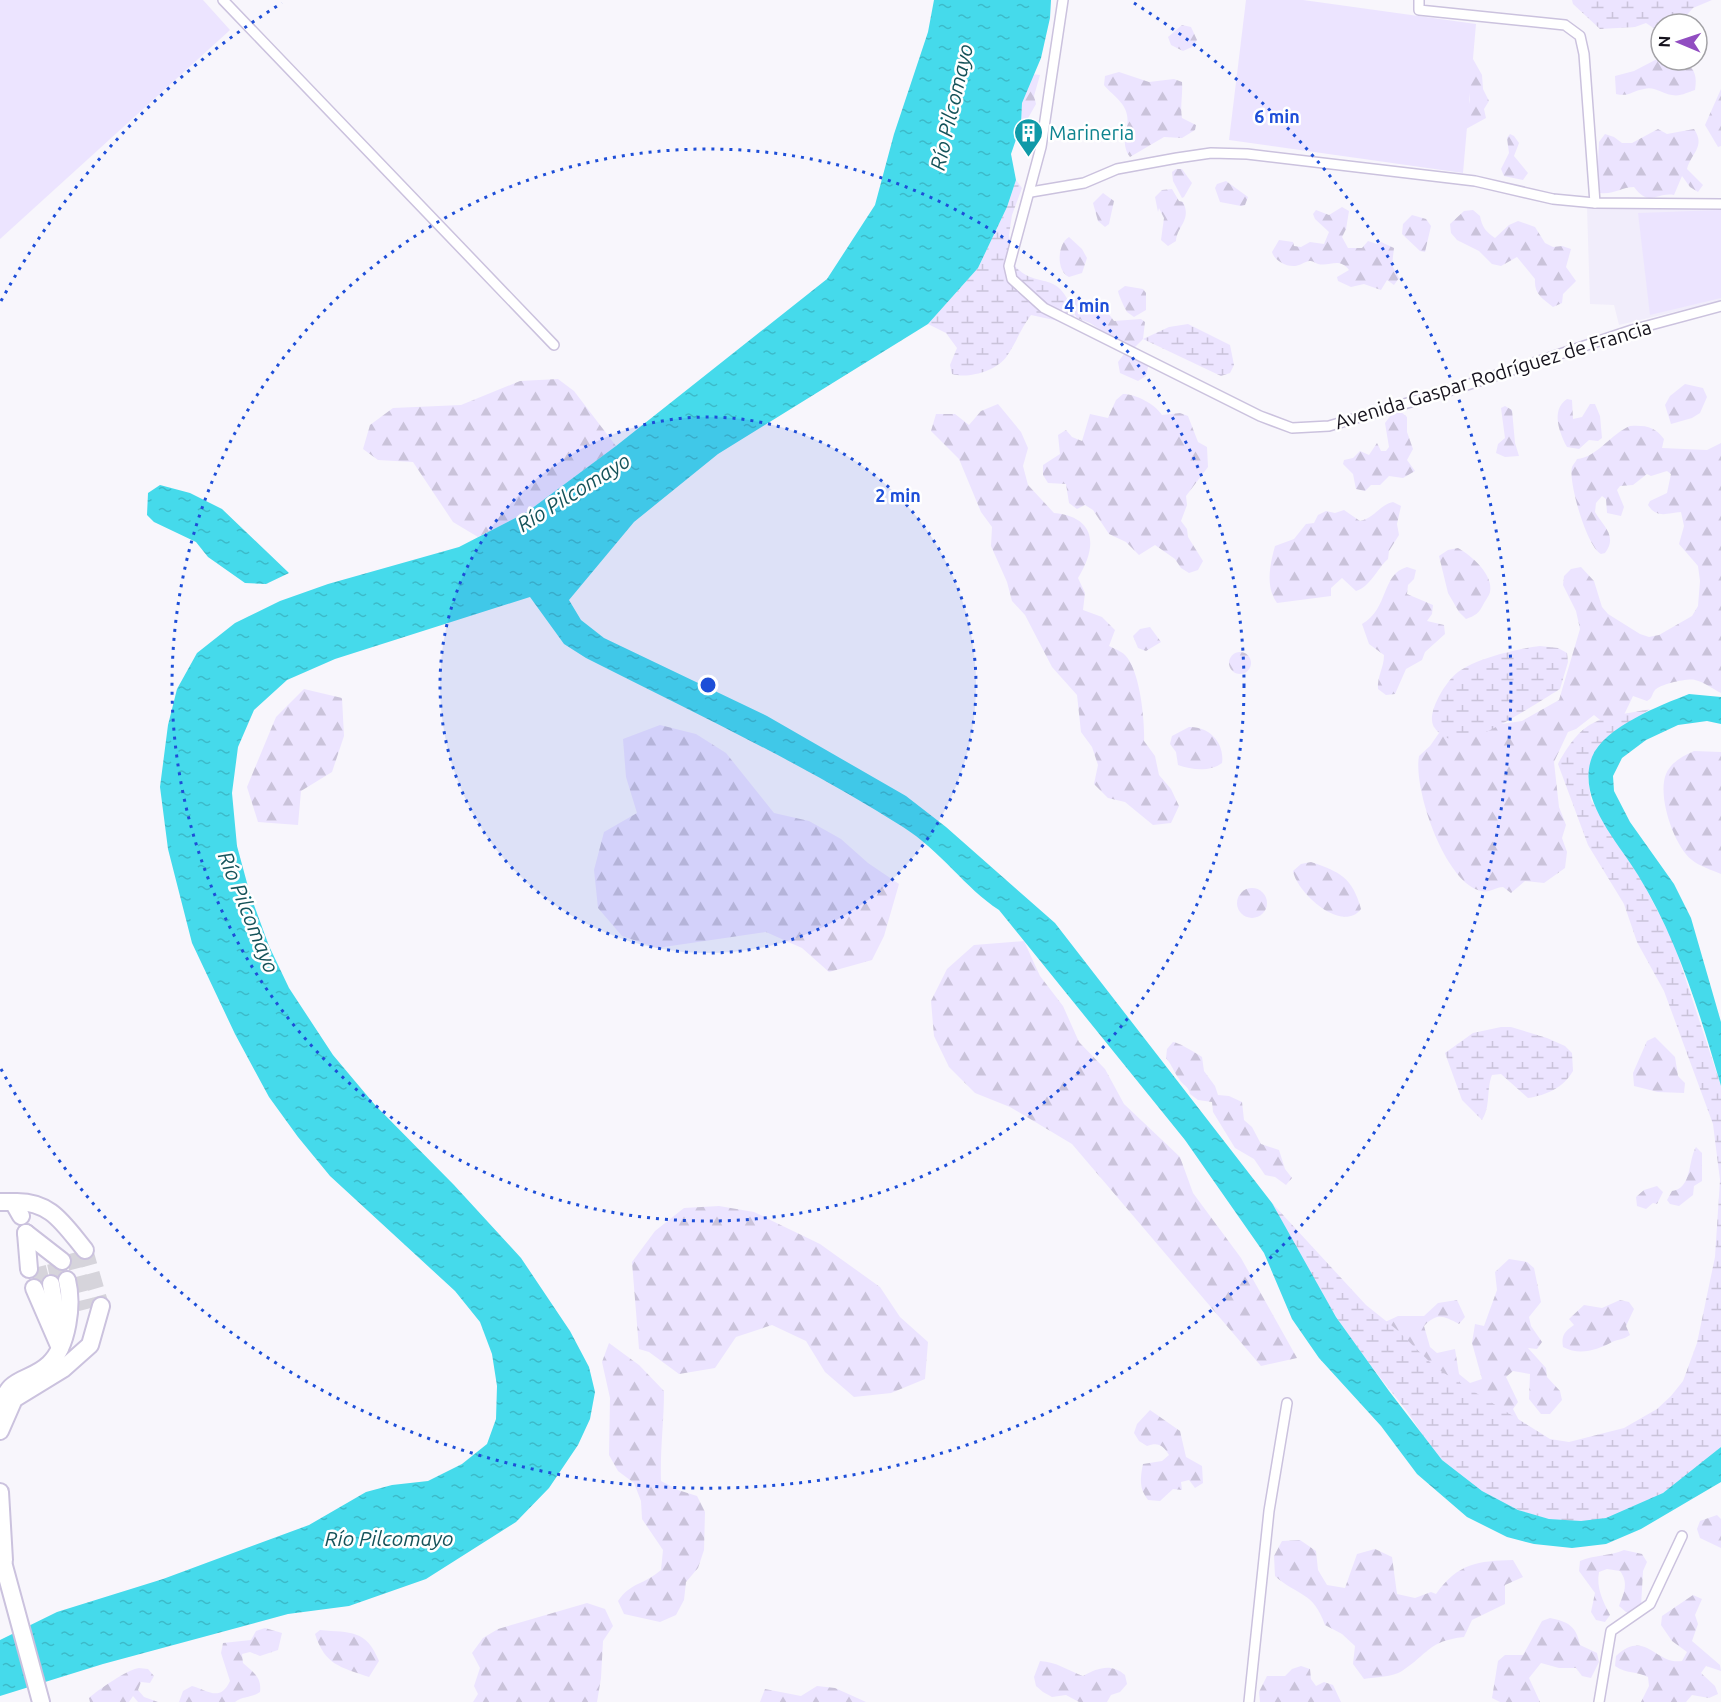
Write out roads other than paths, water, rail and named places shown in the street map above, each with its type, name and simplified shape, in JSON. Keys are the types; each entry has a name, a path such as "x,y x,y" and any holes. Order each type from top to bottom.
{"highway":[{"path":"15,1213 33,1202 51,1210 71,1233 55,1261"},
{"path":"15,1213 55,1261"},
{"path":"15,1213 55,1261"},
{"path":"0,1416 7,1390 16,1381 48,1365 60,1348 63,1299 51,1284 60,1348"},
{"path":"0,1431 14,1399 63,1369 90,1345 96,1331 94,1307"},
{"path":"0,1492 2,1557 41,1702"}],"street":[{"path":"224,0 554,345"},
{"name":"Avenida Gaspar Rodríguez de Francia","path":"1063,0 1041,147 1031,192 1013,243 1009,266 1012,279 1044,308 1260,416 1292,428 1329,426 1455,389 1601,339 1721,306"},
{"path":"1419,0 1419,10 1565,25 1580,36 1584,54 1595,203"},
{"path":"1031,192 1084,183 1117,170 1211,153 1247,154 1475,181 1553,199 1595,203 1721,204"},
{"path":"1249,1702 1269,1511 1287,1403"},
{"path":"1599,1702 1611,1631 1650,1604 1682,1536"}],"water":[{"name":"Río Pilcomayo","path":"934,0 1051,0 1050,18 1041,58 1022,103 1021,125 1011,154 1016,180 1007,207 978,268 928,324 718,454 634,522 569,600 581,620 604,638 767,716 906,796 946,827 1055,923 1272,1203 1336,1317 1389,1391 1442,1460 1482,1491 1518,1510 1549,1519 1581,1521 1606,1518 1663,1493 1721,1447 1721,1482 1641,1529 1606,1544 1572,1548 1534,1544 1507,1537 1467,1517 1417,1474 1381,1426 1319,1358 1292,1319 1264,1253 1185,1140 999,910 975,891 929,847 903,827 826,781 586,658 564,644 530,597 335,659 287,680 254,710 238,747 232,793 237,846 250,894 269,946 289,988 333,1055 375,1105 454,1185 521,1258 570,1331 589,1367 595,1392 590,1419 578,1445 549,1488 516,1522 426,1579 349,1606 288,1614 103,1664 0,1696 0,1640 57,1612 163,1579 309,1525 366,1492 392,1485 428,1481 462,1464 487,1444 496,1419 497,1386 492,1354 480,1322 455,1291 330,1176 298,1137 269,1097 235,1034 192,943 168,849 160,787 168,725 177,689 197,653 235,623 280,601 328,584 459,547 527,512 616,446 827,279 875,205 894,134 928,32"},
{"path":"160,485 190,493 222,509 289,573 266,584 245,583 208,557 196,542 154,522 147,515 148,493"},
{"path":"1689,694 1721,697 1721,724 1707,721 1678,725 1646,740 1622,758 1613,776 1614,791 1630,822 1674,884 1691,918 1721,1022 1721,1086 1687,978 1665,925 1638,875 1610,834 1594,804 1590,789 1589,773 1592,757 1598,746 1608,736 1634,718"}],"tunnel":[{"path":"85,1250 101,1306"},
{"path":"73,1253 87,1309"},
{"path":"55,1263 59,1282"},
{"path":"38,1267 43,1286"}],"place":[{"name":"Marineria","path":"1028,158"}]}
